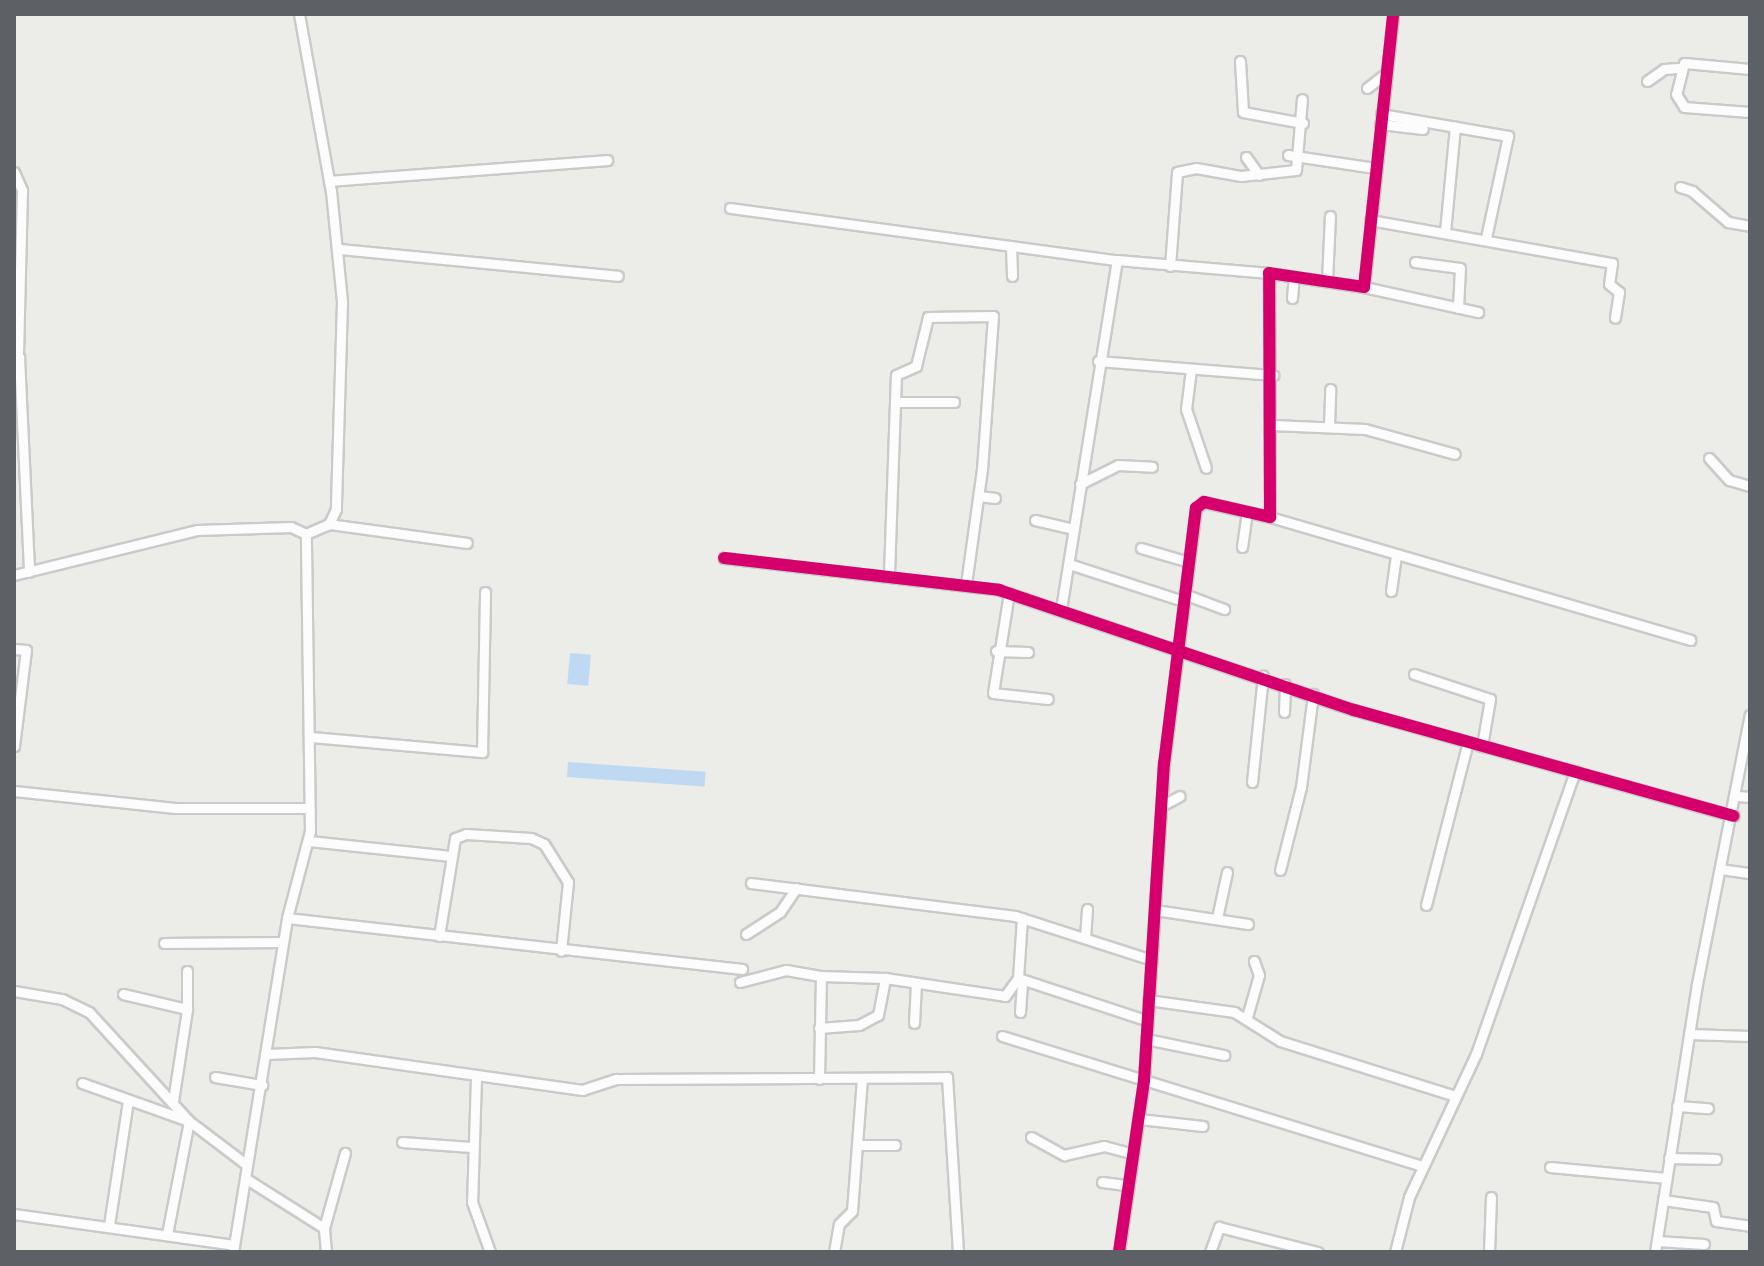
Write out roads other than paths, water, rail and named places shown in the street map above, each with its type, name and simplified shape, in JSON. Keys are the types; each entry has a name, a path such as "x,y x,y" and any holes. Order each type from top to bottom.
{"street":[{"path":"299,14 339,249 340,430 336,509 329,524"},
{"path":"1364,287 1393,14"},
{"path":"1240,61 1243,112 1303,123"},
{"path":"1647,81 1664,69 1690,63 1750,69"},
{"path":"1678,68 1679,105 1750,112"},
{"path":"1367,88 1386,73"},
{"path":"1170,266 1177,172 1196,168 1259,175 1296,170 1303,123 1302,99"},
{"path":"1380,119 1455,126 1508,136 1486,238"},
{"path":"1380,119 1423,129"},
{"path":"1445,232 1455,126"},
{"path":"1288,155 1375,168"},
{"path":"1246,157 1259,175"},
{"path":"329,181 607,160"},
{"path":"14,172 22,190 16,351 29,572"},
{"path":"1680,187 1692,191 1728,222 1750,226"},
{"path":"730,208 1117,260 1327,281 1478,312"},
{"path":"1327,281 1330,216"},
{"path":"1370,220 1486,238 1612,263 1609,283 1619,292 1615,318"},
{"path":"1011,246 1012,276"},
{"path":"339,249 618,276"},
{"path":"1061,609 1098,361 1117,260"},
{"path":"1415,262 1460,268 1458,308"},
{"path":"1269,273 1273,375 1270,517"},
{"path":"1292,298 1294,277"},
{"path":"889,574 896,375 916,368 927,317 995,317 979,496 966,585"},
{"path":"1098,361 1273,375"},
{"path":"1191,369 1186,409 1206,468"},
{"path":"1329,426 1330,389"},
{"path":"895,402 954,402"},
{"path":"1185,439 1189,423"},
{"path":"1272,425 1365,429 1455,454"},
{"path":"1709,458 1729,480 1750,486"},
{"path":"1080,484 1118,465 1152,467"},
{"path":"979,496 995,498"},
{"path":"1119,1252 1144,1080 1161,806 1177,646 1199,504 1270,517 1690,640"},
{"path":"1242,547 1247,512"},
{"path":"1035,520 1073,529"},
{"path":"14,575 197,530 291,527 306,534 329,524 467,543"},
{"path":"14,1214 167,1234 234,1249 287,918 309,841 306,534"},
{"path":"1141,548 1189,562"},
{"path":"1391,591 1396,555"},
{"path":"724,558 889,574 1009,593 1468,742 1733,816"},
{"path":"1069,564 1224,609"},
{"path":"310,737 482,752 485,592"},
{"path":"1009,593 996,651 993,693 1048,699"},
{"path":"14,649 26,650 14,746"},
{"path":"996,651 1028,652"},
{"path":"1414,674 1490,699 1482,746"},
{"path":"1252,782 1263,676"},
{"path":"1284,712 1285,684"},
{"path":"1280,870 1301,787 1313,694"},
{"path":"1655,1252 1689,1034 1720,869 1745,778 1750,715"},
{"path":"1426,905 1468,742"},
{"path":"1395,1252 1421,1166 1476,1054 1575,771"},
{"path":"14,791 175,808 309,808"},
{"path":"1161,806 1180,796"},
{"path":"1738,796 1750,797"},
{"path":"439,936 455,838 466,834 531,838 544,844 568,882 561,951"},
{"path":"309,841 451,856"},
{"path":"1720,869 1750,873"},
{"path":"1217,918 1227,872"},
{"path":"751,883 1022,918 1152,960"},
{"path":"746,934 780,912 796,888"},
{"path":"1085,938 1087,909"},
{"path":"1155,910 1248,924"},
{"path":"287,918 742,969"},
{"path":"1020,1012 1022,918"},
{"path":"164,943 283,942"},
{"path":"1247,1017 1259,975 1254,961"},
{"path":"740,982 786,970 821,976 885,978 1005,996 1020,979"},
{"path":"173,1101 187,1009 187,971"},
{"path":"819,1079 821,976"},
{"path":"819,1028 859,1025 878,1015 885,978"},
{"path":"1020,979 1146,1020"},
{"path":"914,1023 916,983"},
{"path":"14,991 62,999 89,1012 189,1121 247,1165"},
{"path":"123,994 187,1009"},
{"path":"1148,1000 1247,1017 1259,1031 1280,1041 1455,1096"},
{"path":"1689,1034 1750,1036"},
{"path":"1002,1036 1421,1166"},
{"path":"1146,1039 1224,1055"},
{"path":"267,1054 315,1052 476,1078 582,1090 616,1079 949,1078 958,1252"},
{"path":"215,1077 262,1085"},
{"path":"476,1078 471,1147 473,1206 482,1219 490,1252"},
{"path":"834,1252 839,1224 852,1211 862,1078"},
{"path":"82,1083 189,1121"},
{"path":"109,1225 128,1101"},
{"path":"1677,1106 1708,1108"},
{"path":"1139,1119 1203,1126"},
{"path":"167,1234 189,1121"},
{"path":"1031,1137 1064,1155 1104,1146 1133,1154"},
{"path":"402,1142 471,1147"},
{"path":"857,1145 895,1145"},
{"path":"326,1252 324,1228 345,1153"},
{"path":"1669,1158 1716,1159"},
{"path":"1550,1167 1666,1178"},
{"path":"245,1178 324,1228"},
{"path":"1102,1182 1128,1185"},
{"path":"1489,1252 1491,1197"},
{"path":"1663,1200 1713,1207 1716,1221 1750,1226"},
{"path":"1210,1252 1216,1227 1298,1251 1318,1252"},
{"path":"1657,1241 1704,1244"}],"water":[{"path":"570,653 591,655 588,686 567,684"},
{"path":"568,762 706,772 705,787 567,777"}]}
